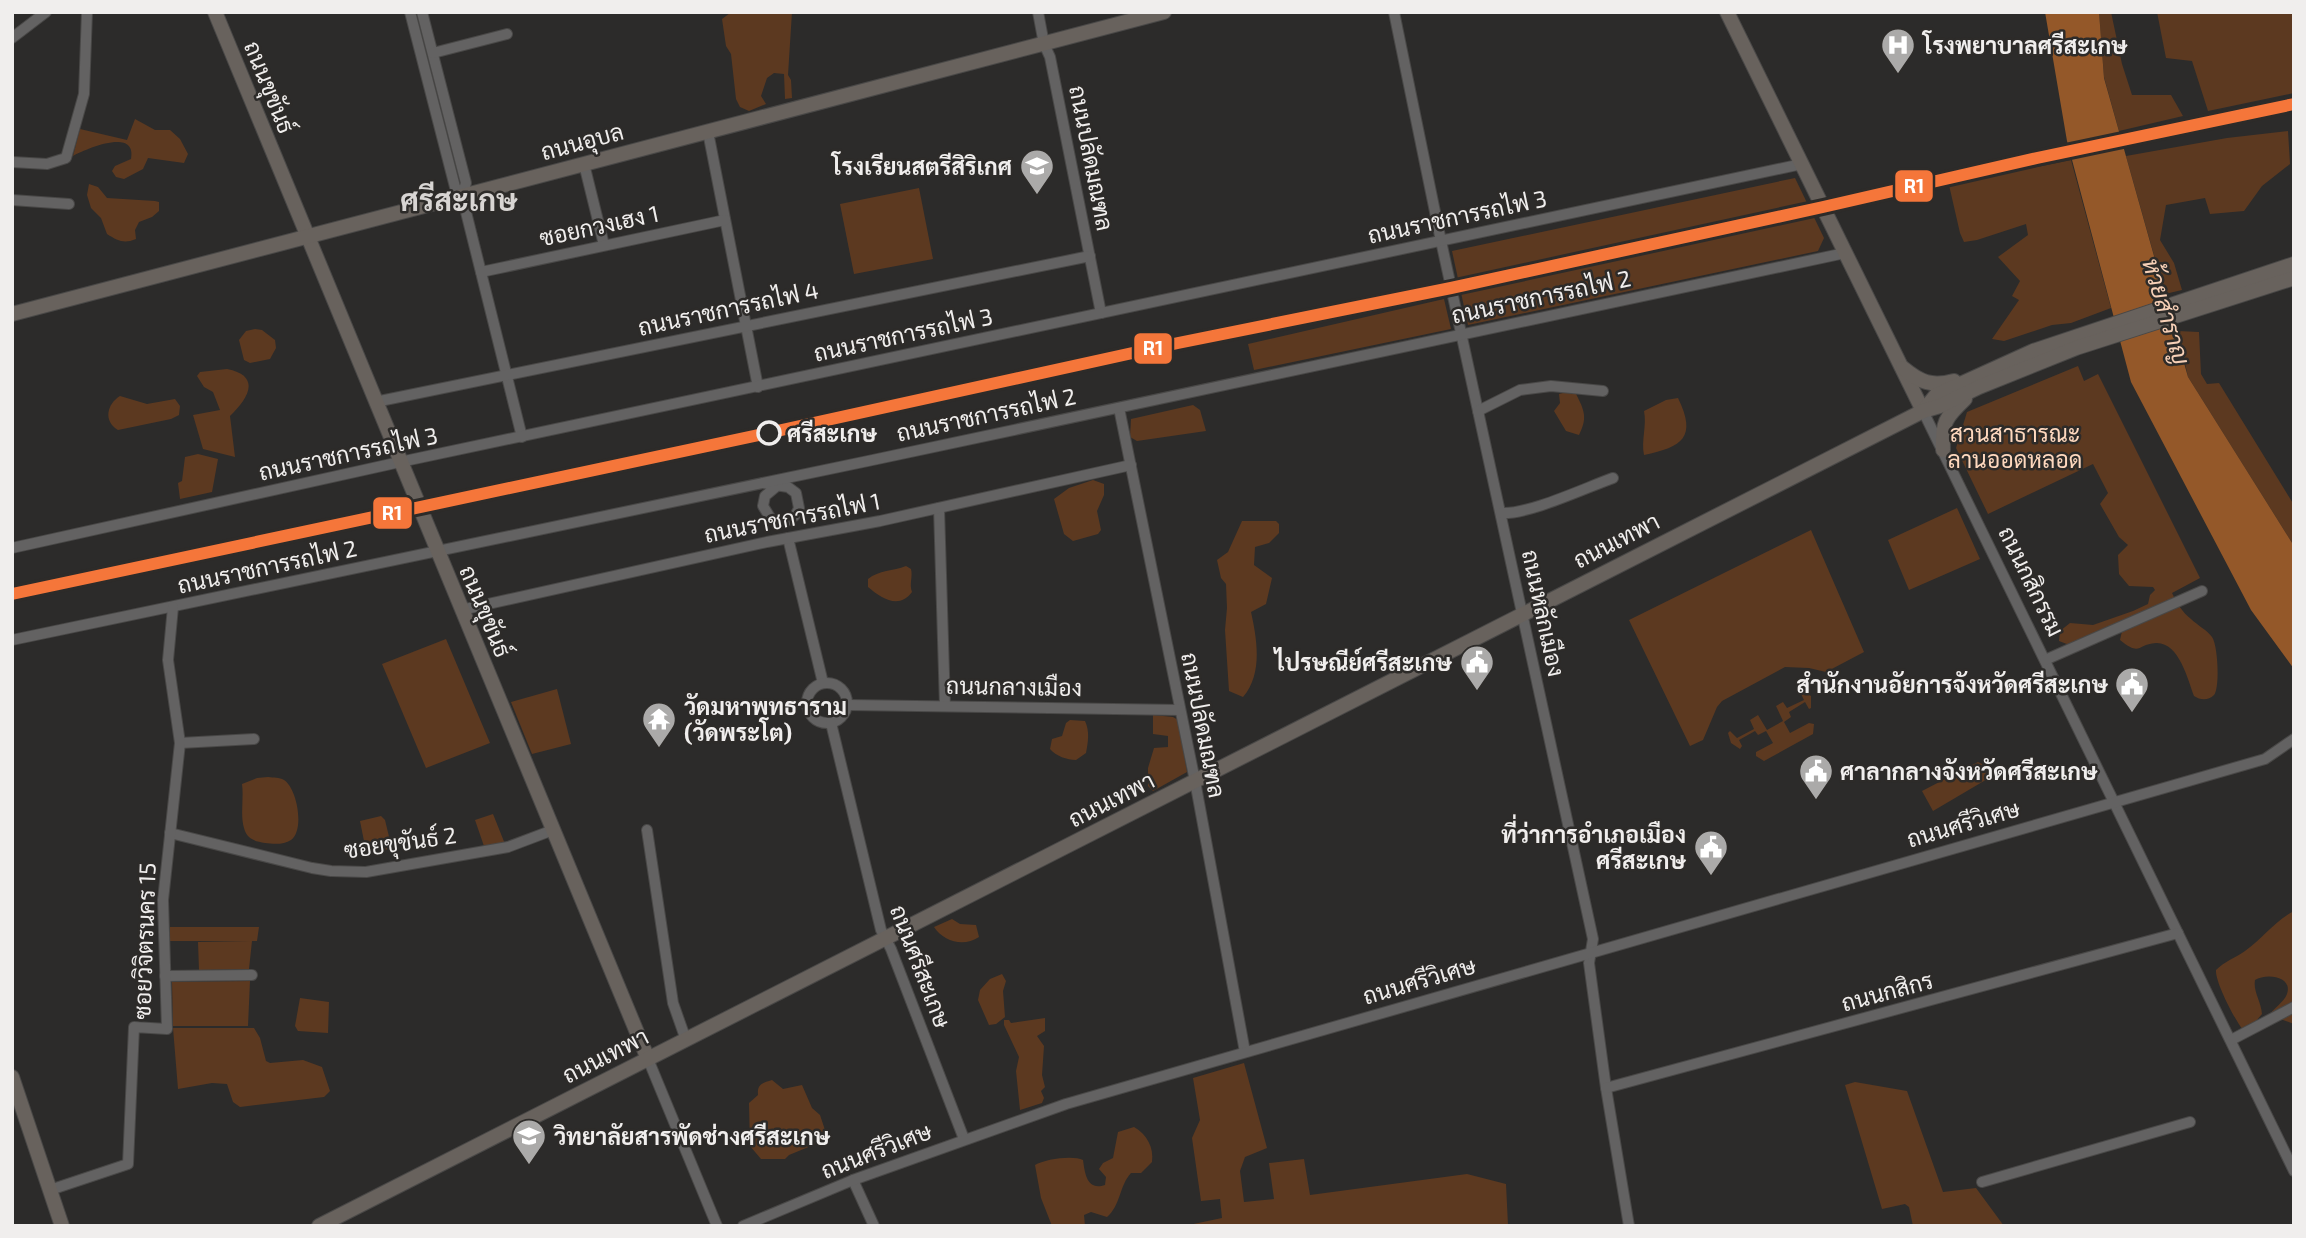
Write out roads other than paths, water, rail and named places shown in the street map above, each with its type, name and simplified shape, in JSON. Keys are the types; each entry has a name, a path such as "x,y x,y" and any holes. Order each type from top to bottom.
{"main road":[{"name":"ถนนขุขันธ์","path":"215,12 648,1059"},
{"name":"ถนนอุบล","path":"12,314 1164,12"},
{"name":"ถนนกสิกรรม","path":"1727,12 1923,411"},
{"path":"1899,365 1921,382 1932,385 1977,381 2074,342 2219,295 2294,264"},
{"path":"2219,295 2294,278"},
{"path":"1943,450 1942,430 1949,414 1977,381"},
{"name":"ถนนเทพา","path":"319,1226 1523,613 1923,411 1940,405 1977,381"},
{"path":"12,1077 62,1226"}],"street":[{"path":"12,38 46,12"},
{"path":"12,162 47,163 66,158 84,94 87,12"},
{"path":"410,12 455,187 462,196 522,437"},
{"path":"422,12 466,183 462,196"},
{"name":"ถนนปลัดมณฑล","path":"1038,12 1044,44 1050,57 1101,313"},
{"name":"ถนนหลักเมือง","path":"1394,12 1461,335 1593,939 1589,963 1605,1088 1629,1226"},
{"path":"433,53 507,34"},
{"path":"708,132 758,387"},
{"path":"584,164 604,246"},
{"name":"ถนนราชการรถไฟ 3","path":"12,548 400,462 1802,164"},
{"path":"12,200 69,204"},
{"name":"ซอยกวงเฮง 1","path":"481,272 725,220"},
{"name":"ถนนราชการรถไฟ 2","path":"12,640 760,482 777,482 806,473 1845,253"},
{"name":"ถนนราชการรถไฟ 4","path":"375,402 1090,256"},
{"path":"1478,411 1520,390 1551,386 1602,391"},
{"name":"ถนนปลัดมณฑล","path":"1119,408 1195,781 1245,1052"},
{"name":"ถนนกสิกรรม","path":"1923,411 2294,1171"},
{"name":"ถนนราชการรถไฟ 1","path":"461,610 767,542 1131,466"},
{"path":"796,493 806,473"},
{"path":"1501,513 1510,514 1613,478"},
{"path":"777,482 796,493 800,503 794,517 786,522 775,522 764,511 763,501 777,482"},
{"path":"939,508 945,706"},
{"path":"794,517 808,534"},
{"path":"767,542 775,522"},
{"path":"788,538 823,683"},
{"path":"2045,660 2202,591"},
{"name":"ซอยวิจิตรนคร 15","path":"50,1191 128,1164 134,1027 167,1029 163,900 180,743 168,660 173,607"},
{"path":"823,683 833,683 846,695 848,705 843,717 831,723 822,723 808,711 808,695 823,683"},
{"name":"ถนนกลางเมือง","path":"848,705 1180,710"},
{"name":"ถนนศรีสะเกษ","path":"831,723 881,930 964,1139"},
{"name":"ถนนศรีวิเศษ","path":"743,1226 853,1180 1066,1104 2265,759 2294,739"},
{"path":"180,743 254,740"},
{"name":"ซอยขุขันธ์ 2","path":"170,833 331,872 366,872 508,847 553,830"},
{"path":"647,830 654,893 673,1003 686,1040"},
{"name":"ถนนกสิกร","path":"1605,1088 2178,933"},
{"path":"165,976 252,975"},
{"path":"2231,1040 2294,1007"},
{"name":"ถนนขุขันธ์","path":"648,1059 717,1226"},
{"path":"1982,1182 2190,1122"},
{"path":"853,1180 874,1226"}],"water":[{"name":"ห้วยสำราญ","path":"2045,12 2099,12 2104,78 2188,377 2294,546 2294,669 2251,610 2131,382 2067,141"}],"place":[{"name":"โรงพยาบาลศรีสะเกษ","path":"1898,75"},
{"name":"โรงเรียนสตรีสิริเกศ","path":"1037,196"},
{"name":"ศรีสะเกษ","path":"769,433"},
{"name":"ไปรษณีย์ศรีสะเกษ","path":"1477,692"},
{"name":"สำนักงานอัยการจังหวัดศรีสะเกษ","path":"2132,714"},
{"name":"วัดมหาพุทธาราม (วัดพระโต)","path":"659,749"},
{"name":"ศาลากลางจังหวัดศรีสะเกษ","path":"1816,801"},
{"name":"ที่ว่าการอำเภอเมือง ศรีสะเกษ","path":"1711,877"},
{"name":"วิทยาลัยสารพัดช่างศรีสะเกษ","path":"529,1166"}],"district":[{"name":"ศรีสะเกษ","path":"459,199"}],"park label":[{"name":"สวนสาธารณะ ลานออดหลอด","path":"2015,446"}]}
